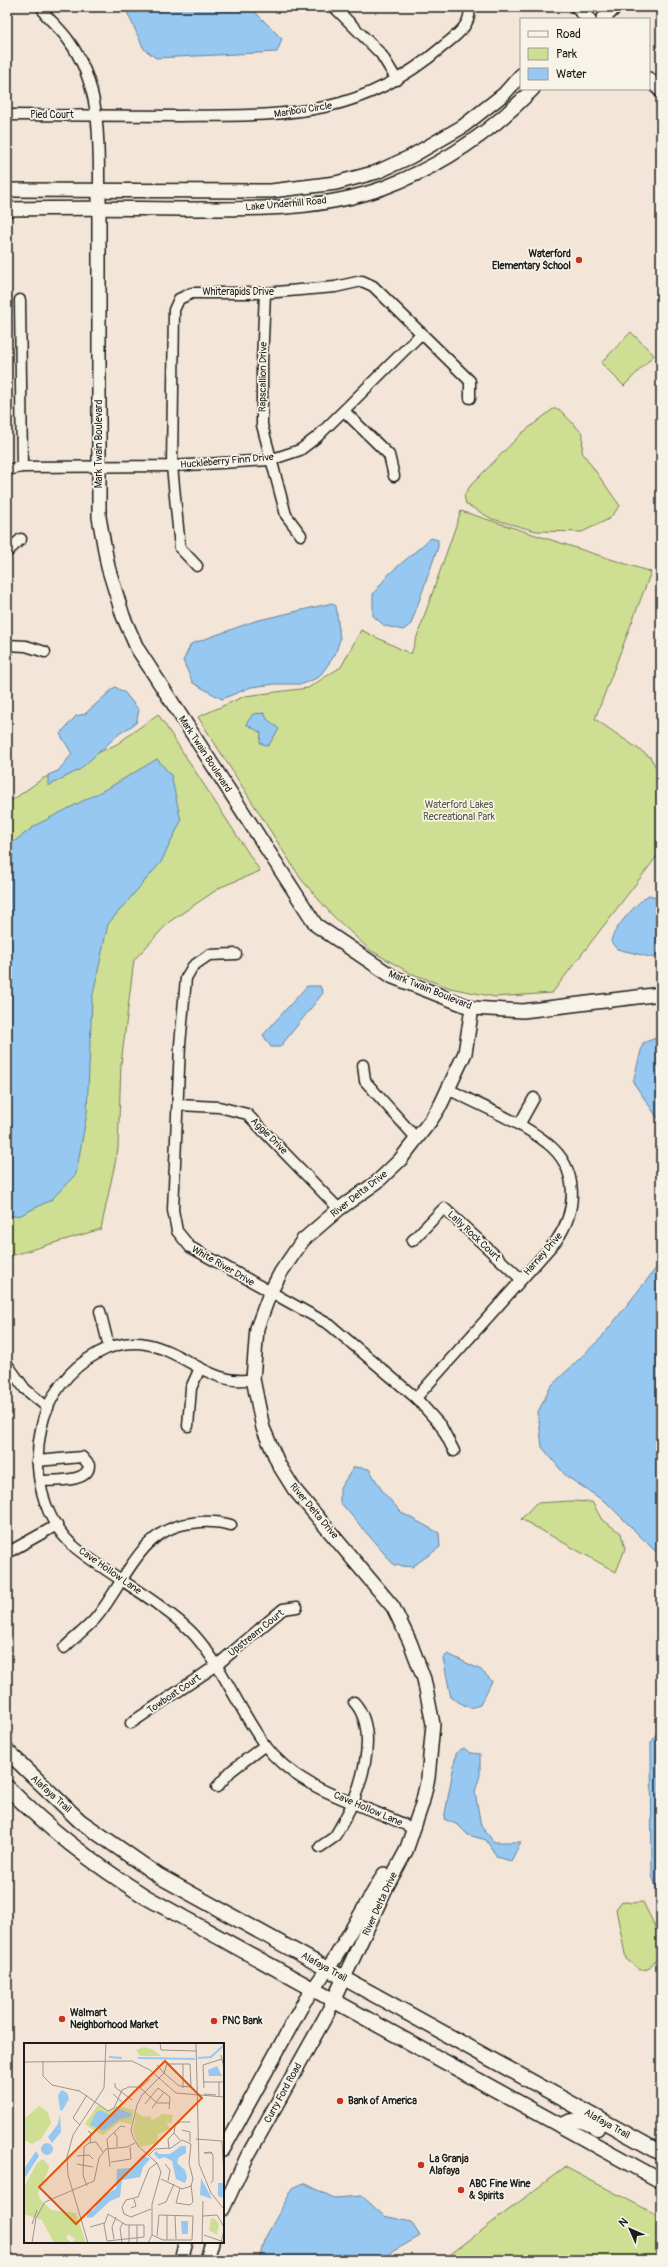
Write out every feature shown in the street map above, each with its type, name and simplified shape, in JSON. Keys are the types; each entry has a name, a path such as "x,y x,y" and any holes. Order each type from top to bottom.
{"main road":[{"name":"Alafaya Trail","path":"8,1756 75,1816 131,1858 184,1890 661,2153"},
{"path":"7,1787 38,1818 114,1877 172,1912 661,2181"},
{"path":"561,2126 570,2120 577,2119 585,2121 661,2163"}],"street":[{"path":"42,7 45,14 69,40 85,67 92,84 98,116 99,208"},
{"path":"334,7 381,54 397,80"},
{"name":"Maribou Circle","path":"98,116 285,115 338,104 368,94 397,80 424,62 463,28 470,18 469,7"},
{"path":"604,18 615,7"},
{"name":"Lake Underhill Road","path":"7,190 99,192 271,191 321,186 377,172 410,157 462,127 504,94 520,76"},
{"path":"650,80 661,91"},
{"name":"Lake Underhill Road","path":"7,209 256,209 315,204 383,188 467,146 498,122 532,90"},
{"name":"Pied Court","path":"7,115 98,116"},
{"name":"Mark Twain Boulevard","path":"99,208 99,517 108,567 123,616 137,648 316,924 393,977 472,1008 523,1011 661,994"},
{"name":"Whiterapids Drive","path":"197,566 180,548 172,466 174,310 178,299 192,293 265,293 335,287 362,281 372,286 470,381 470,398"},
{"name":"Rapscallion Drive","path":"265,293 262,362 262,425 270,460 286,515 301,535"},
{"path":"20,300 22,467"},
{"name":"Huckleberry Finn Drive","path":"7,470 22,467 172,466 270,460 300,450 344,411 422,333"},
{"path":"344,411 389,455 394,476"},
{"path":"7,552 22,539"},
{"path":"7,646 26,646 45,652"},
{"name":"White River Drive","path":"236,954 209,955 193,966 186,978 180,1045 173,1210 177,1231 190,1247 270,1293 330,1325 416,1398 441,1426 454,1451"},
{"name":"River Delta Drive","path":"344,1978 386,1888 406,1851 414,1829 428,1778 433,1724 424,1679 410,1642 393,1606 294,1489 279,1465 263,1428 253,1379 257,1328 270,1293 281,1272 303,1240 339,1209 377,1182 417,1139 441,1104 465,1052 472,1008"},
{"path":"363,1065 365,1081 417,1139"},
{"name":"Harney Drive","path":"416,1398 563,1230 571,1208 572,1188 569,1173 557,1153 539,1136 448,1089"},
{"path":"518,1125 534,1098"},
{"name":"Aggie Drive","path":"178,1106 219,1107 247,1114 339,1209"},
{"name":"Lally Rock Court","path":"412,1241 444,1208 521,1279"},
{"path":"100,1311 109,1347"},
{"name":"Cave Hollow Lane","path":"253,1379 242,1382 221,1378 164,1348 132,1344 109,1347 86,1359 64,1380 48,1408 41,1429 37,1461 45,1501 57,1525 76,1548 174,1617 196,1636 217,1665 265,1745 283,1764 307,1782 353,1805 414,1829"},
{"path":"7,1364 25,1389 48,1408"},
{"path":"188,1426 192,1388 200,1368"},
{"path":"37,1461 82,1457 90,1465 88,1472 81,1477 40,1481"},
{"path":"64,1648 95,1619 142,1549 157,1535 179,1524 215,1520 231,1525"},
{"path":"7,1553 57,1525"},
{"name":"Upstream Court","path":"217,1665 283,1609 297,1607"},
{"name":"Towboat Court","path":"131,1722 217,1665"},
{"path":"320,1847 334,1837 353,1805 365,1766 366,1742 363,1715 354,1702"},
{"path":"218,1787 231,1771 265,1745"},
{"name":"River Delta Drive","path":"328,1969 400,1847 414,1829"},
{"path":"224,2148 304,2002 328,1969"},
{"name":"Curry Ford Road","path":"224,2207 247,2157 333,2001 344,1978"},
{"path":"181,2260 186,2243"},
{"path":"207,2260 212,2243"}],"green space":[{"path":"631,332 654,355 624,386 601,363"},
{"path":"553,409 559,409 583,434 582,452 620,506 609,519 582,532 536,531 492,519 466,504 464,495 471,485 521,434"},
{"name":"Waterford Lakes Recreational Park","path":"461,511 651,572 595,719 650,757 661,776 661,851 552,993 495,997 450,988 410,973 370,950 332,915 301,879 198,717 245,696 308,688 341,667 361,630 411,654"},
{"path":"158,714 260,871 221,887 169,922 134,960 121,1064 118,1149 101,1229 7,1257 7,804 42,779 117,744"},
{"path":"571,1501 592,1502 602,1520 621,1533 625,1549 616,1572 521,1519 536,1503"},
{"path":"622,1901 631,1903 643,1902 658,1935 658,1956 648,1969 640,1970 626,1959 616,1909"},
{"path":"565,2167 661,2217 661,2260 443,2260"}],"water":[{"path":"129,7 250,7 282,39 277,52 156,58 144,49 127,12"},
{"path":"431,538 438,540 438,547 411,624 403,630 385,626 373,616 373,594 389,574"},
{"path":"332,603 336,606 340,639 335,655 319,677 303,684 275,684 251,687 222,699 193,683 183,661 191,644 255,621"},
{"path":"115,687 124,692 139,710 136,723 119,734 79,770 48,786 48,775 58,771 72,754 60,734 76,716 85,714"},
{"path":"264,713 267,719 279,729 268,746 260,743 261,733 246,724 253,714"},
{"path":"157,759 171,775 181,821 161,862 108,924 92,999 87,1113 76,1174 51,1200 21,1215 7,1217 7,847 36,825 110,787"},
{"path":"649,895 656,897 661,918 661,950 654,958 617,949 611,942 612,937 626,916"},
{"path":"307,986 320,986 323,993 280,1047 271,1047 263,1035"},
{"path":"661,1036 661,1123 633,1082 643,1043"},
{"path":"661,1252 661,1557 607,1503 566,1476 542,1447 538,1412 551,1386 601,1338 657,1267"},
{"path":"354,1467 369,1469 383,1492 402,1513 439,1533 440,1547 412,1567 394,1565 340,1502 340,1488"},
{"path":"448,1654 481,1670 492,1681 480,1705 470,1708 451,1698 443,1658"},
{"path":"661,1726 661,1903 652,1875 651,1743"},
{"path":"460,1749 465,1749 470,1753 480,1754 480,1775 475,1792 481,1826 494,1842 521,1842 511,1861 497,1857 486,1840 468,1835 458,1825 444,1819 456,1754"},
{"path":"304,2183 334,2198 362,2196 384,2216 411,2222 420,2236 378,2260 259,2260 264,2240 293,2188"}],"place":[{"name":"Waterford Elementary School","path":"579,260"},
{"name":"Walmart Neighborhood Market","path":"62,2019"},
{"name":"PNC Bank","path":"214,2021"},
{"name":"Bank of America","path":"340,2101"},
{"name":"La Granja Alafaya","path":"421,2165"},
{"name":"ABC Fine Wine & Spirits","path":"461,2190"}]}
